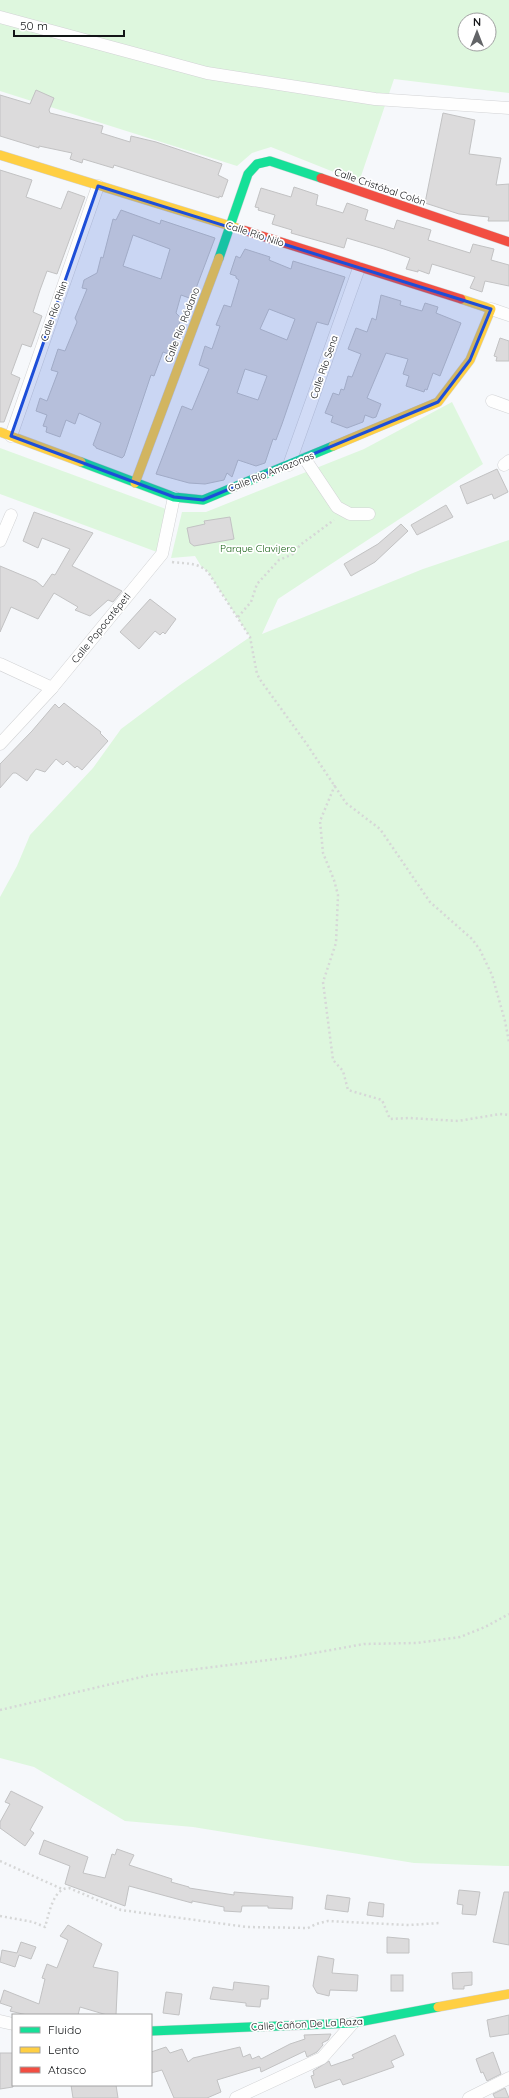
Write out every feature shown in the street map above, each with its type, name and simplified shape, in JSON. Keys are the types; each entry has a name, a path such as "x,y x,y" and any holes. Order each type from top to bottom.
{"street":[{"path":"0,17 207,73 375,99 509,108"},
{"name":"Calle Río Nilo","path":"0,155 231,226 509,315"},
{"name":"Calle Cristóbal Colón","path":"248,174 257,164 270,161 509,242"},
{"name":"Calle Río Ródano","path":"135,483 231,226 248,174"},
{"name":"Calle Río Rhin","path":"6,434 98,186"},
{"name":"Calle Río Sena","path":"290,465 359,268"},
{"name":"Calle Río Amazonas","path":"6,434 174,497 203,500 305,459 438,402 470,360 491,309"},
{"path":"492,401 509,407"},
{"path":"305,459 337,507 350,514 369,514"},
{"name":"Calle Popocatépetl","path":"0,744 52,688 162,554 174,497"},
{"path":"0,541 11,515"},
{"path":"0,664 52,688"},
{"name":"Calle Cañon De La Raza","path":"152,2032 353,2023 509,1994"},
{"path":"0,2021 12,2024"},
{"path":"236,2098 322,2058 353,2023"},
{"path":"469,2098 509,2078"}],"path":[{"path":"238,617 251,602 257,584 278,560 293,554 300,545 336,518 342,510"},
{"path":"157,560 193,563 201,566 215,582 250,637 257,674 261,681 335,785 346,803 380,829 430,902 472,939 480,950 492,975 505,1021 509,1042"},
{"path":"335,785 320,821 323,853 334,880 338,896 336,943 323,982 328,1008 333,1060 343,1071 348,1090 382,1100 390,1119 415,1118 458,1121 500,1114 509,1115"},
{"path":"0,1710 150,1674 292,1657 364,1644 418,1643 460,1637 485,1627 509,1614"},
{"path":"0,1861 62,1890"},
{"path":"0,1916 33,1922 45,1927 55,1897 62,1890 69,1888 121,1910 247,1927 308,1928 328,1921 409,1925 440,1923"}],"highlighted area":[{"path":"98,186 491,309 470,360 438,402 203,500 174,497 11,436"}],"green space":[{"path":"0,0 509,0 509,93 394,79 359,182 271,147 252,153 237,166 0,91"},
{"name":"Parque Clavijero","path":"452,402 483,464 278,599 262,634 423,569 509,540 509,1866 414,1863 193,1827 125,1821 34,1767 0,1758 0,897 17,866 30,835 93,768 121,729 180,685 250,637 208,572 201,566 195,556 171,558 182,512 206,512 364,449"},
{"path":"0,448 166,509 157,552 0,494"}],"building":[{"path":"36,90 54,98 49,110 50,113 103,126 101,133 130,142 131,136 156,142 222,164 218,175 228,180 222,197 219,196 219,198 114,165 113,168 83,159 82,163 70,159 72,153 39,146 39,148 0,136 0,95 30,104"},
{"path":"443,113 475,120 469,154 501,158 496,185 509,184 509,221 488,221 489,217 459,214 425,203"},
{"path":"0,170 32,180 26,197 61,209 68,191 85,197 57,274 47,271 40,290 33,312 42,316 31,347 22,344 11,374 20,378 4,422 0,422"},
{"path":"294,187 318,195 316,205 343,213 347,203 368,210 365,220 394,229 397,220 431,230 428,240 470,253 473,244 494,249 491,260 509,265 509,286 485,281 482,292 470,288 475,277 432,264 429,274 418,270 418,272 406,269 410,258 347,238 344,248 291,233 292,230 272,224 275,215 258,210 259,208 255,207 261,188 291,197"},
{"path":"121,210 160,224 161,220 215,238 192,299 181,295 176,313 181,318 169,354 163,352 154,376 151,375 124,456 122,458 96,448 93,445 101,423 79,413 75,424 66,420 60,437 46,432 47,427 43,426 47,415 36,411 40,398 47,401 58,372 51,370 58,349 65,351 77,322 75,318 87,289 82,288 84,280 97,273 101,257 103,258 113,219 116,220","holes":["133,235 170,249 161,279 123,266"]},
{"path":"245,249 270,257 269,260 291,269 293,261 345,277 328,325 317,322 282,424 276,440 273,439 265,463 256,466 238,460 232,477 227,473 224,480 205,484 189,483 156,474 182,406 192,410 209,369 199,365 205,346 212,349 220,326 216,325 224,305 231,307 239,280 236,276 230,274 236,256 240,258","holes":["269,309 295,319 287,340 260,329","245,369 267,376 258,400 237,393"]},
{"path":"381,295 401,301 400,305 422,311 425,303 438,307 436,313 461,323 440,376 433,373 427,390 425,389 424,392 406,386 409,376 403,374 408,359 386,353 367,398 381,404 376,417 373,418 365,415 363,422 347,428 331,422 333,416 325,413 333,393 339,395 341,389 344,390 348,376 352,377 361,354 348,349 356,328 367,332 372,318 376,320"},
{"path":"500,338 509,341 509,361 496,361 497,357 494,356"},
{"path":"497,469 508,492 494,499 492,494 467,504 460,486"},
{"path":"446,505 453,517 417,535 411,525"},
{"path":"34,512 93,533 72,566 122,591 113,602 108,600 90,616 75,610 78,607 54,593 38,619 11,607 0,632 0,566 36,581 43,587 52,574 55,575 70,549 42,538 38,548 23,541"},
{"path":"230,517 234,539 194,546 190,543 187,528 205,524 204,521"},
{"path":"401,524 408,531 375,562 351,576 344,564 378,544"},
{"path":"150,599 176,619 165,634 163,632 160,635 155,631 139,649 120,632"},
{"path":"64,703 101,732 100,733 108,741 82,770 77,766 75,768 67,761 63,765 56,759 45,772 36,769 27,781 16,773 13,773 0,788 0,764 32,731 55,704 59,708"},
{"path":"11,1791 43,1807 30,1830 34,1833 25,1846 0,1828 0,1822 10,1804 5,1802"},
{"path":"44,1840 88,1857 83,1873 105,1878 112,1854 115,1855 117,1849 134,1855 129,1865 172,1879 171,1882 189,1888 234,1895 234,1892 293,1897 292,1909 268,1908 268,1906 242,1906 241,1912 224,1911 224,1907 192,1901 192,1903 129,1886 125,1906 65,1884 70,1866 39,1854"},
{"path":"459,1890 480,1892 476,1915 462,1914 463,1905 457,1904"},
{"path":"504,1892 509,1892 509,1945 493,1942"},
{"path":"327,1895 350,1898 348,1912 325,1909"},
{"path":"369,1902 384,1904 383,1917 367,1915"},
{"path":"68,1925 102,1944 93,1967 118,1972 116,2014 104,2014 80,2007 78,2014 23,2014 10,2011 12,2007 0,2003 4,1990 39,2004 45,1979 42,1978 47,1964 57,1968 68,1940 60,1936"},
{"path":"387,1937 409,1939 409,1953 387,1953"},
{"path":"21,1942 36,1947 31,1959 19,1955 15,1967 0,1962 2,1950 17,1953"},
{"path":"318,1956 334,1959 332,1973 358,1975 357,1991 330,1990 329,1996 317,1993 313,1986"},
{"path":"472,1972 472,1985 464,1986 464,1989 453,1989 452,1973"},
{"path":"391,1975 403,1975 403,1991 391,1991"},
{"path":"234,1982 269,1986 268,1999 261,1999 260,2007 246,2006 246,2003 210,1999 213,1987 233,1990"},
{"path":"166,1992 182,1994 179,2015 163,2013"},
{"path":"509,2015 509,2034 490,2037 487,2020"},
{"path":"331,2034 328,2040 322,2043 323,2045 317,2052 307,2057 305,2051 261,2072 260,2067 217,2080 221,2092 207,2098 174,2098 162,2070 152,2073 152,2052 166,2047 170,2053 182,2049 188,2062 193,2058 240,2047 243,2057 250,2054 252,2059 259,2056 261,2059 290,2044 305,2039 304,2035"},
{"path":"395,2035 404,2055 391,2061 394,2067 343,2085 340,2079 315,2088 311,2076 314,2075 313,2071 329,2061 331,2066 354,2058 352,2055"},
{"path":"493,2052 501,2074 487,2081 483,2072 481,2073 476,2059"},
{"path":"0,2053 12,2053 13,2087 0,2089"},
{"path":"71,2086 116,2086 118,2098 73,2098"},
{"path":"505,2088 509,2098 495,2098 493,2094"}],"traffic: fast":[{"path":"219,258 248,174 257,164 270,161 321,178"},
{"path":"81,462 174,497 203,500 333,446"},
{"path":"152,2031 353,2023 438,2007"}],"traffic: slow":[{"path":"0,155 240,229"},
{"path":"135,483 219,258"},
{"path":"333,446 438,402 470,360 491,309 461,299"},
{"path":"0,432 81,462"},
{"path":"438,2007 509,1994"}],"traffic: jam":[{"path":"321,178 509,242"},
{"path":"240,229 461,299"}]}
